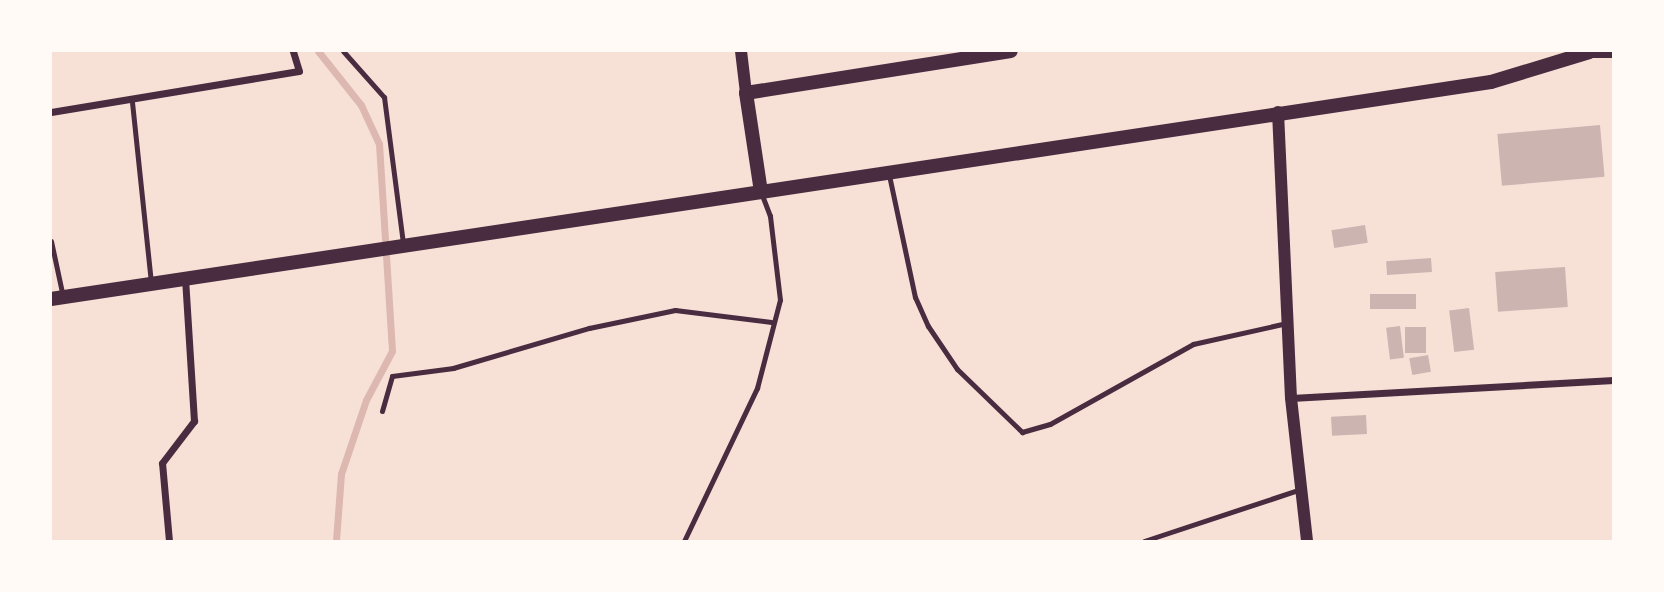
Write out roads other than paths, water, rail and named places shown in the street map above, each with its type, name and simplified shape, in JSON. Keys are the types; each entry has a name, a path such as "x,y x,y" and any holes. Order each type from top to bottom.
{"main road":[{"path":"761,192 746,93 952,55 1011,51"},
{"path":"57,298 1278,112 1492,82 1588,52 1612,51"}],"street":[{"path":"51,113 132,102 299,71 293,51"},
{"path":"741,51 746,93"},
{"path":"1278,112 1291,398 1307,541"},
{"path":"169,541 162,463 194,421 185,279"},
{"path":"1291,398 1613,380"}],"lane":[{"path":"343,51 384,97 403,244"},
{"path":"132,102 151,284"},
{"path":"888,172 915,297 928,326 957,369 1022,432 1050,424 1193,344 1287,323"},
{"path":"684,541 757,388 771,322 780,300 771,216 761,192"},
{"path":"51,241 57,298"},
{"path":"382,411 391,376 453,368 589,328 675,310 771,322"},
{"path":"1144,541 1301,489"}],"waterway":[{"path":"318,51 361,105 379,144 392,351 366,400 341,474 336,541"}]}
